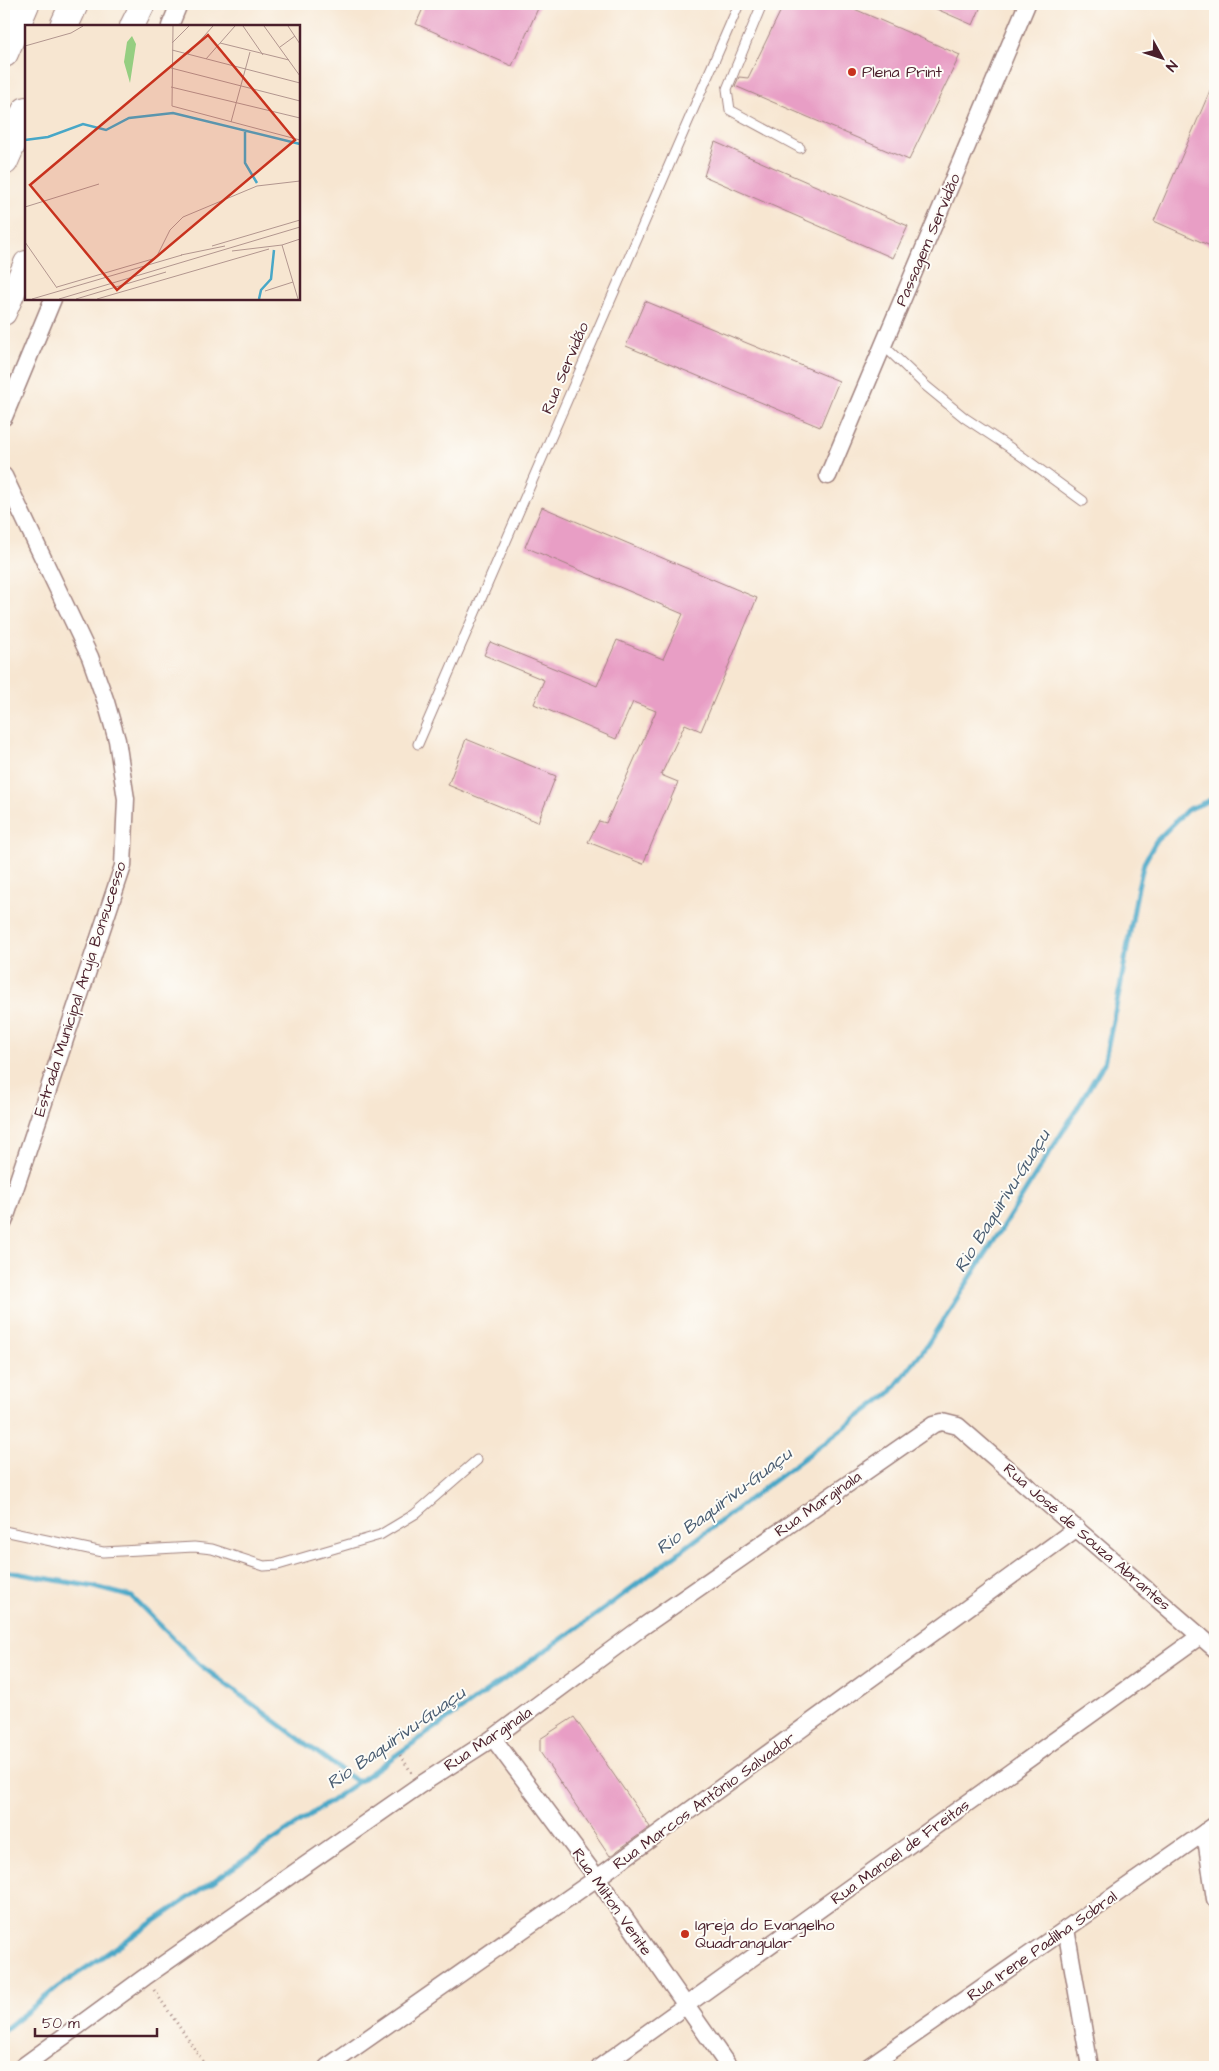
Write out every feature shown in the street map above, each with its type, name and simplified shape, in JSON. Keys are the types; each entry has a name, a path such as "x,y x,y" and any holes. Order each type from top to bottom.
{"highway":[{"path":"4,54 25,4"},
{"path":"64,25 74,4"},
{"path":"4,160 25,113"}],"street":[{"path":"132,25 142,4"},
{"path":"170,25 180,4"},
{"name":"Passagem Servidão","path":"828,476 1027,4"},
{"path":"4,313 25,265"},
{"path":"4,417 52,300"},
{"name":"Estrada Municipal Aruja Bonsucesso","path":"4,476 90,656 117,740 126,799 123,866 4,1222"},
{"name":"Rua Marginala","path":"22,2067 145,1977 420,1785 493,1738 641,1628 934,1424 942,1422 958,1426"},
{"name":"Rua José de Souza Abrantes","path":"958,1426 1215,1649"},
{"name":"Rua Marcos Antônio Salvador","path":"327,2067 597,1878 1077,1528"},
{"name":"Rua Manoel de Freitas","path":"600,2067 1200,1636"},
{"name":"Rua Milton Venite","path":"493,1738 597,1878 729,2067"},
{"path":"1210,1829 1215,1899"},
{"name":"Rua Irene Padilha Sobral","path":"868,2067 1210,1829"},
{"path":"1066,1929 1090,2067"}],"lane":[{"name":"Rua Servidão","path":"418,744 739,4"},
{"path":"762,4 727,89 730,110 800,148"},
{"path":"883,345 926,386 965,418 1017,452 1083,501"},
{"path":"4,1531 103,1552 194,1547 212,1549 264,1566 278,1566 380,1535 416,1514 477,1460"}],"path":[{"path":"400,1755 406,1764"},
{"path":"145,1977 206,2067"}],"building":[{"path":"425,4 540,4 512,66 416,24"},
{"name":"Plena Print","path":"784,4 843,4 960,55 909,160 735,86 739,77 748,78"},
{"path":"925,4 982,4 973,25"},
{"path":"1215,79 1215,248 1154,221"},
{"path":"715,142 908,226 893,258 704,176"},
{"path":"645,301 839,381 820,427 626,346"},
{"path":"542,507 757,598 701,731 685,724 661,775 678,782 643,864 588,842 599,821 606,823 656,711 633,702 616,739 534,704 544,680 484,655 490,642 597,686 617,640 663,659 683,614 525,547"},
{"path":"466,739 556,776 538,822 448,785"},
{"path":"574,1717 650,1827 610,1856 540,1752 540,1739"}],"waterway":[{"name":"Rio Baquirivu-Guaçu","path":"4,2030 58,1987 328,1803 600,1612 890,1393 925,1348 1070,1120 1104,1063 1138,887 1144,863 1156,841 1187,810 1215,798"},
{"path":"4,1571 95,1587 132,1597 200,1665 357,1782"}],"place":[{"name":"Plena Print","path":"852,72"},
{"name":"Igreja do Evangelho Quadrangular","path":"685,1934"}]}
